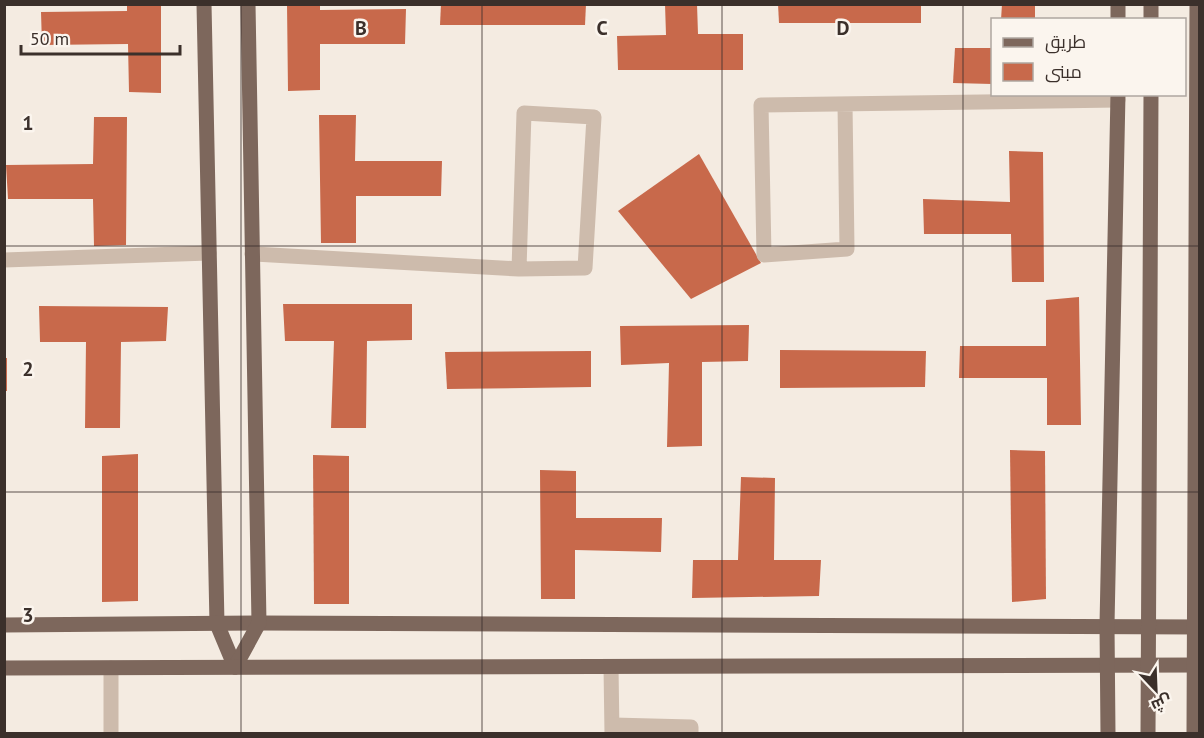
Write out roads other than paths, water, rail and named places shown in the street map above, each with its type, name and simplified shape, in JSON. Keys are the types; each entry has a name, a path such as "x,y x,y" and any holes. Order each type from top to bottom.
{"main road":[{"path":"204,4 217,624 235,668"},
{"path":"235,668 259,623 248,4"},
{"path":"1194,734 1197,665 1197,4"},
{"path":"1148,734 1151,96"},
{"path":"1108,734 1107,625 1118,98"},
{"path":"4,625 259,623 1197,627"},
{"path":"4,668 1197,665"}],"street":[{"path":"845,104 847,249 764,255 761,105 1118,98"},
{"path":"252,254 519,269 585,268 594,117 524,113 519,269"},
{"path":"4,260 209,253"},
{"path":"611,667 613,729 691,727 691,734"},
{"path":"111,668 111,734"}]}
